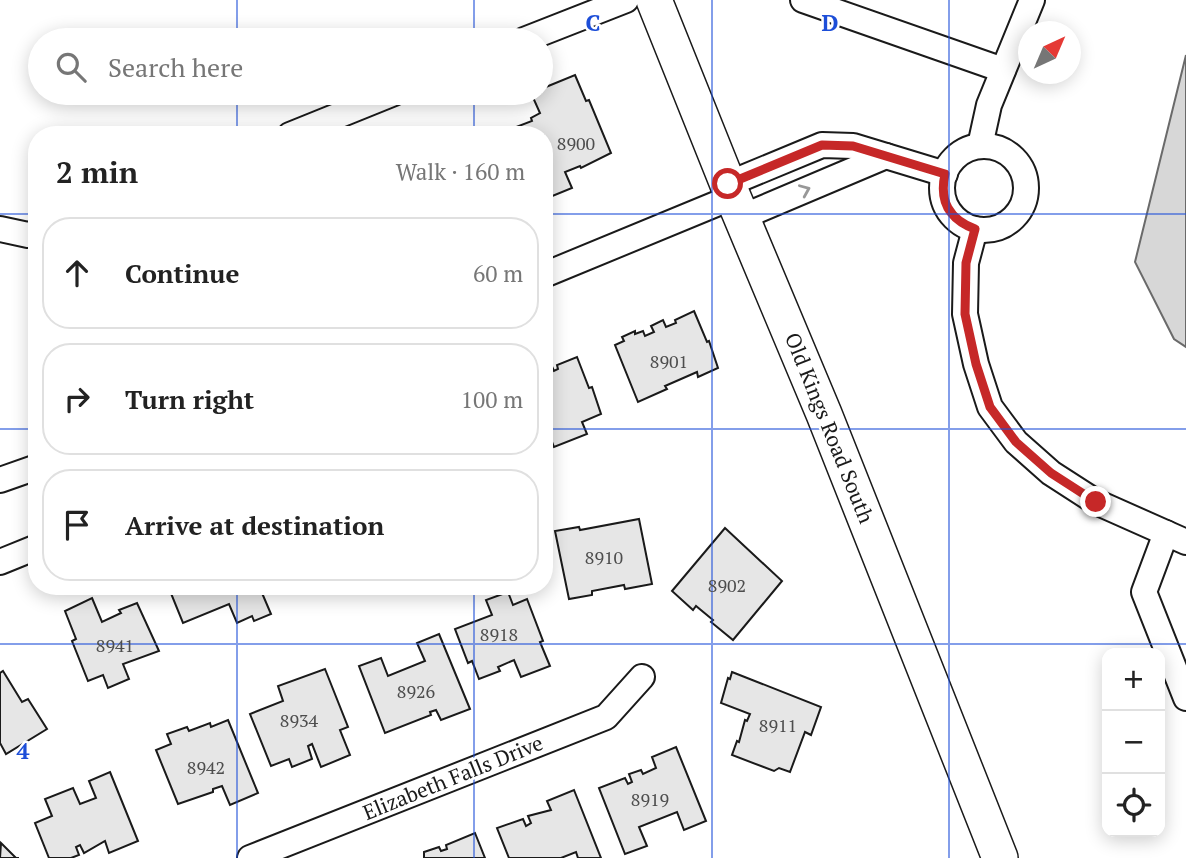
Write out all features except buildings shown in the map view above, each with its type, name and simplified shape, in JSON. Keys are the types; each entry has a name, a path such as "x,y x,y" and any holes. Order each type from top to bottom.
{"street":[{"path":"541,28 566,11 625,0"},
{"name":"Old Kings Road South","path":"654,0 830,427 1000,858"},
{"path":"803,0 1003,70"},
{"path":"980,146 989,105 1032,0"},
{"path":"312,126 364,105"},
{"path":"734,199 822,145 853,146 945,174"},
{"path":"980,146 995,148 1008,154 1024,176 1026,190 1023,204 1009,221 989,230 975,229 961,223 944,202 942,188 952,161 967,150 980,146"},
{"path":"553,271 734,199 886,156"},
{"path":"0,229 28,235"},
{"path":"975,229 966,263 965,314 976,364 990,407 1016,442 1051,473 1096,502 1176,537 1144,592 1186,698"},
{"path":"0,480 28,470"},
{"path":"0,562 28,551"},
{"name":"Elizabeth Falls Drive","path":"250,858 606,717 642,677"}],"shaded area":[{"path":"1186,55 1186,347 1174,339 1135,262"}],"route":[{"path":"728,184 822,145 853,146 945,174 942,188 944,202 961,223 975,229 966,263 965,314 976,364 990,407 1016,442 1051,473 1096,502"}]}
